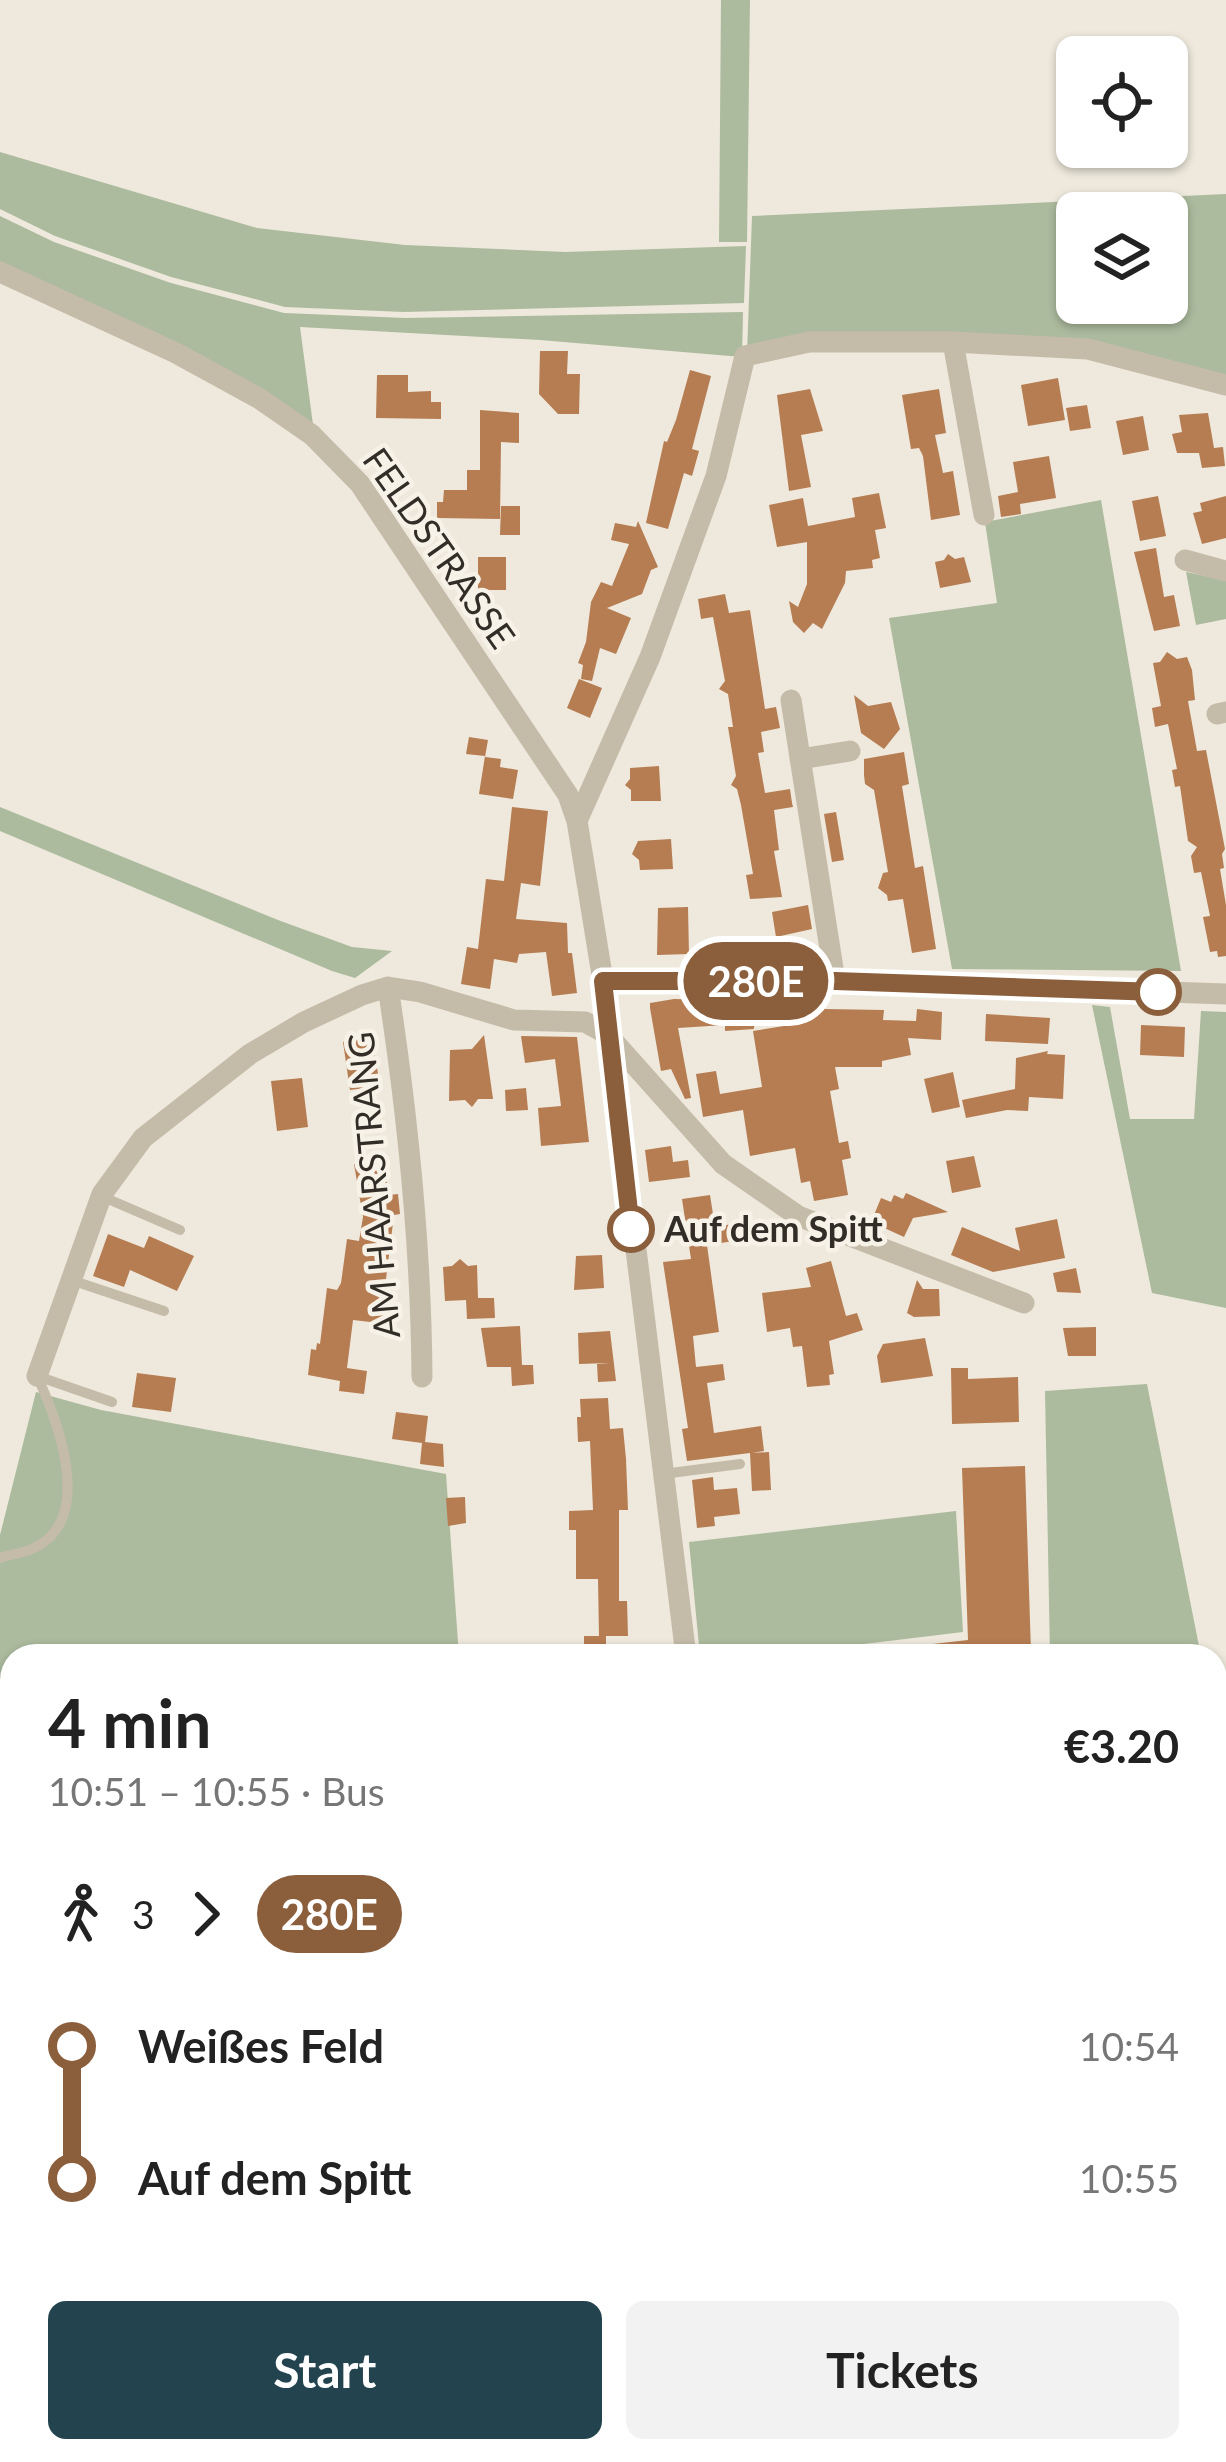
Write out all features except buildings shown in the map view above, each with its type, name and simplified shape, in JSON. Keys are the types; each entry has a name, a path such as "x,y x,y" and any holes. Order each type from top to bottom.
{"street":[{"name":"FELDSTRASSE","path":"0,272 176,353 260,399 312,435 372,501 568,795 577,820"},
{"path":"684,1644 603,981 577,820 650,657 716,476 745,356 809,342 953,342 1088,350 1226,385"},
{"path":"953,342 984,515"},
{"path":"1185,560 1226,571"},
{"path":"791,700 835,981"},
{"path":"800,759 850,751"},
{"path":"603,981 835,981 1226,994"},
{"path":"37,1376 101,1196 143,1138 250,1054 304,1022 388,987 514,1020 585,1022 607,1034 723,1164 798,1216 1024,1303"},
{"name":"AM HAARSTRANG","path":"388,987 409,1127 422,1377"}],"lane":[{"path":"101,1196 180,1230"},
{"path":"71,1280 164,1311"},
{"path":"37,1376 112,1402"},
{"path":"0,1558 38,1547 59,1527 64,1505 68,1484 59,1424 37,1376"},
{"path":"663,1474 740,1464"}],"green space":[{"path":"721,0 750,0 747,242 719,242"},
{"path":"0,152 257,228 405,245 565,252 746,246 744,303 404,312 285,307 171,277 55,236 0,209"},
{"path":"1226,194 1226,380 1088,344 747,354 752,216 1056,202 1056,324 1188,324 1188,196"},
{"path":"0,216 54,242 171,283 284,313 405,318 743,312 742,357 300,327 314,432 0,267"},
{"path":"1101,500 1181,971 952,969 889,618 997,603 985,522"},
{"path":"1186,572 1226,580 1226,619 1196,625"},
{"path":"0,807 278,920 352,947 392,951 355,978 332,971 0,831"},
{"path":"1092,1005 1110,1007 1130,1119 1194,1119 1201,1011 1226,1012 1226,1308 1152,1293"},
{"path":"1147,1384 1199,1644 1050,1644 1045,1391"},
{"path":"36,1392 101,1410 446,1474 458,1644 0,1644 0,1535"},
{"path":"956,1511 963,1632 864,1644 699,1644 689,1542"}],"bus line":[{"name":"280E","path":"631,1229 603,981 835,981 1158,992"}],"place":[{"name":"Auf dem Spitt","path":"631,1229"}]}
